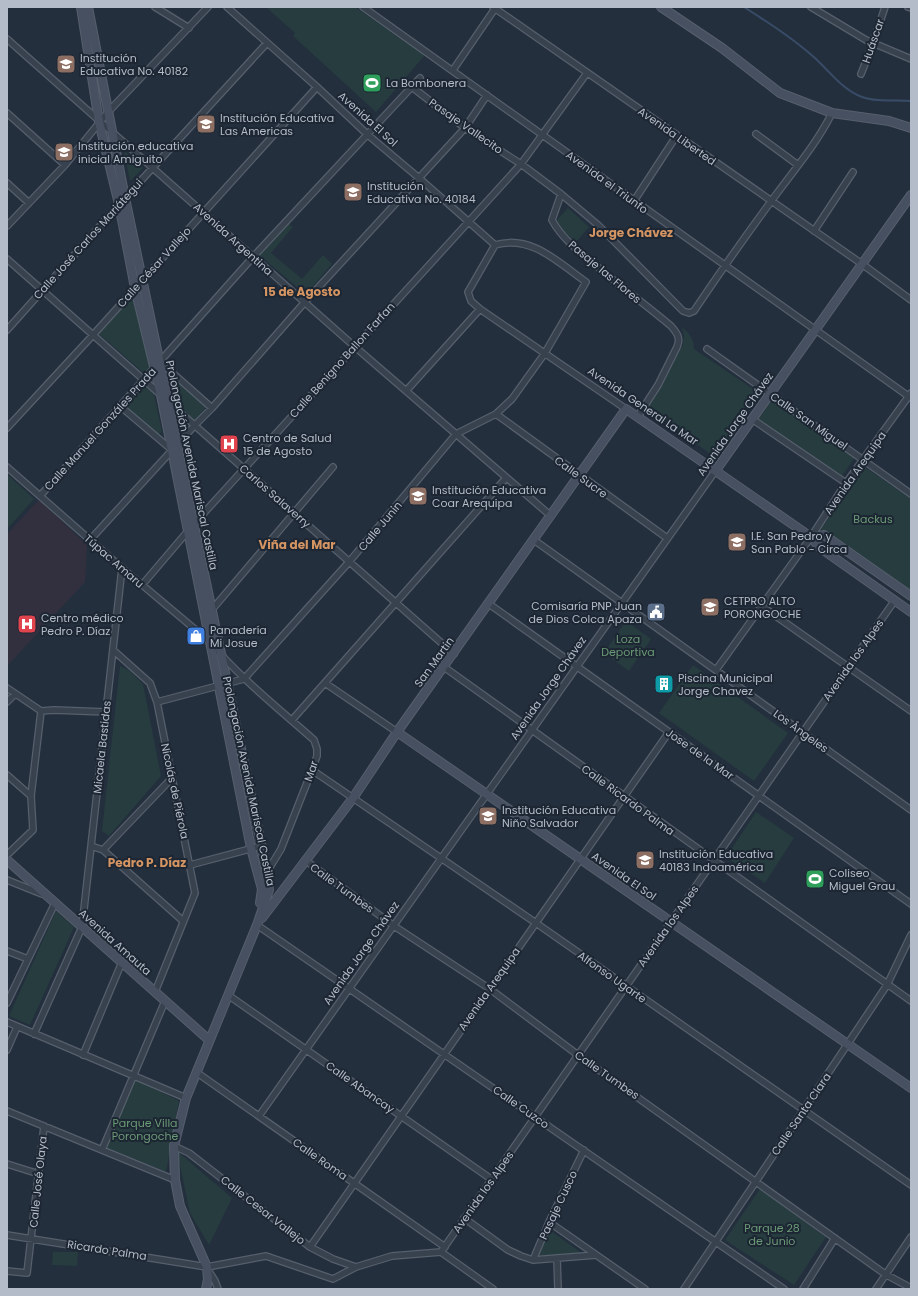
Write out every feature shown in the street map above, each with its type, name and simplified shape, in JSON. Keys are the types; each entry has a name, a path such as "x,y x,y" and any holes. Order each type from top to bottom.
{"street":[{"name":"Prolongación Avenida Mariscal Castilla","path":"81,7 100,122 119,204 135,288 169,403 174,447"},
{"name":"Prolongación Avenida Mariscal Castilla","path":"88,7 125,198 143,278 158,365 161,395 174,447 208,612 221,655 267,872 269,890 257,925 186,1098 174,1146 175,1180 180,1206 207,1268"},
{"path":"155,7 189,28"},
{"path":"7,226 65,165 108,112 208,7"},
{"name":"Avenida El Sol","path":"227,7 317,87 368,136 419,178 495,245"},
{"name":"Avenida el Triunfo","path":"363,7 725,266 910,395"},
{"path":"662,7 722,48 780,93 832,113 888,122 911,128"},
{"path":"811,7 866,40 911,59"},
{"name":"Huáscar","path":"861,74 885,7"},
{"path":"452,70 495,8"},
{"name":"Avenida Liberted","path":"495,8 862,264 911,300"},
{"name":"Avenida Argentina","path":"7,39 304,303 551,516"},
{"name":"Calle José Carlos Mariátegui","path":"7,330 119,204 267,43"},
{"name":"Calle Benigno Ballon Farfan","path":"142,584 243,469 521,164 588,73"},
{"name":"Calle Manuel Gonzáles Prada","path":"40,496 253,257 368,136 420,78"},
{"name":"Calle César Vallejo","path":"7,428 317,87"},
{"name":"Pasaje Vallecito","path":"412,88 465,128 521,164"},
{"path":"90,540 194,425 212,408 304,303 465,128 487,95"},
{"path":"7,113 65,165"},
{"path":"521,164 561,194 598,225 683,311 689,313 694,311 824,128 832,113"},
{"path":"756,134 798,165"},
{"path":"634,201 677,135"},
{"path":"814,231 853,172"},
{"path":"7,183 29,203"},
{"name":"Pasaje las Flores","path":"561,194 552,220 557,230 605,274 671,326 676,332 679,342 658,386 638,416"},
{"name":"Avenida Jorge Chávez","path":"259,1116 815,329 910,198"},
{"name":"Calle Junin","path":"244,679 349,562 456,434 496,414 512,399 545,353 586,282 544,251 526,244 504,242 495,245"},
{"name":"Avenida General La Mar","path":"495,245 468,292 471,302 716,470 811,537 819,547 911,612"},
{"name":"Carlos Salaverry","path":"7,259 454,654"},
{"path":"406,391 480,309"},
{"name":"Calle San Miguel","path":"707,349 911,494"},
{"path":"158,365 212,408"},
{"name":"Avenida Arequipa","path":"716,670 763,607 846,484 910,395"},
{"path":"120,406 174,447"},
{"name":"San Martin","path":"257,925 352,798 397,732 454,654 626,409"},
{"name":"Calle Sucre","path":"496,414 579,476 667,538"},
{"path":"752,419 846,484"},
{"name":"Túpac Amaru","path":"7,467 122,568 209,641 221,655"},
{"path":"208,612 333,467"},
{"path":"292,720 506,478"},
{"path":"811,537 824,535 911,596"},
{"name":"Los Ángeles","path":"534,540 911,810"},
{"name":"Micaela Bastidas","path":"34,1034 82,927 122,568"},
{"name":"Avenida los Alpes","path":"441,1252 895,600"},
{"name":"Jose de la Mar","path":"489,604 911,904"},
{"path":"763,607 911,711"},
{"name":"Prolongación Avenida Mariscal Castilla","path":"208,612 209,641 251,848 262,889 257,925"},
{"name":"Nicolás de Piérola","path":"113,650 150,683 157,702 171,779 195,893 155,992"},
{"name":"Mar","path":"221,655 244,679 292,720 314,740 316,744 317,756 312,770 281,849 267,872"},
{"name":"Calle Ricardo Palma","path":"444,668 911,1001"},
{"path":"157,702 244,679"},
{"name":"Avenida El Sol","path":"325,683 911,1088"},
{"path":"7,688 40,711 54,710 106,712"},
{"path":"7,702 15,694"},
{"path":"7,855 33,830 31,796 40,711"},
{"name":"Avenida Arequipa","path":"310,1247 669,732"},
{"name":"Alfonso Ugarte","path":"312,770 536,923 911,1185"},
{"path":"7,775 31,796"},
{"path":"102,850 171,779"},
{"path":"91,846 102,850 183,921"},
{"path":"190,865 261,846"},
{"name":"Avenida Amauta","path":"7,860 209,1040"},
{"name":"Calle Tumbes","path":"305,860 394,926 490,989 578,1055 885,1274 911,1288"},
{"path":"7,880 46,896"},
{"path":"7,1003 56,903"},
{"name":"Calle Cuzco","path":"257,925 784,1289"},
{"name":"Calle Santa Clara","path":"684,1289 887,984 911,935"},
{"path":"7,951 28,959"},
{"path":"83,1055 122,962"},
{"name":"Calle Abancay","path":"228,995 491,1179"},
{"path":"102,1150 165,1001"},
{"path":"7,1022 186,1098"},
{"path":"7,1050 17,1027"},
{"name":"Calle Roma","path":"196,1072 445,1247"},
{"path":"7,1111 175,1180"},
{"name":"Calle José Olaya","path":"7,1271 27,1273 44,1126"},
{"name":"Calle Cesar Vallejo","path":"174,1146 189,1153 310,1247 333,1259 356,1267"},
{"name":"Pasaje Cusco","path":"533,1260 549,1222 584,1150"},
{"path":"7,1164 39,1174"},
{"path":"464,1218 508,1250 533,1260 596,1255"},
{"path":"549,1222 645,1289"},
{"name":"Ricardo Palma","path":"7,1235 207,1268 266,1256 333,1279 356,1267 392,1256 441,1252"},
{"path":"876,1289 911,1237"},
{"path":"803,1289 835,1238"},
{"path":"441,1252 493,1289"},
{"path":"557,1258 558,1289"},
{"path":"206,1289 208,1279 207,1268"},
{"path":"207,1268 218,1289"}],"shaded area":[{"name":"Centro médico Pedro P. Díaz","path":"39,500 87,545 85,582 7,666 7,534"}],"green space":[{"name":"La Bombonera","path":"266,7 355,7 425,55 376,112 293,36 295,33"},
{"path":"124,151 143,168 130,181"},
{"path":"568,208 589,227 576,242 554,223"},
{"path":"287,222 293,227 271,253 302,279 323,255 332,264 307,293 304,293 258,254"},
{"path":"133,296 151,368 144,373 99,334"},
{"path":"682,327 691,336 694,349 756,391 755,402 718,457 715,457 647,409 646,404 683,345 684,336"},
{"path":"169,376 206,407 193,422 170,402 167,379"},
{"path":"143,385 154,394 162,432 157,435 124,406"},
{"path":"773,398 855,457 842,476 758,420"},
{"name":"Backus","path":"865,467 911,499 911,590 821,529"},
{"path":"7,474 34,499 7,529"},
{"name":"Loza Deportiva","path":"626,621 651,639 629,671 604,653"},
{"path":"693,665 788,733 754,781 659,713"},
{"path":"120,666 130,671 143,684 161,776 109,836 102,831"},
{"path":"756,812 794,838 765,883 726,857"},
{"path":"56,911 74,927 30,1025 9,1016"},
{"name":"Parque Villa Porongoche","path":"135,1079 179,1101 166,1172 107,1148"},
{"path":"177,1151 232,1198 209,1245 190,1213"},
{"name":"Parque 28 de Junio","path":"760,1189 826,1237 794,1285 725,1240"},
{"path":"548,1229 579,1251 578,1254 537,1256"},
{"path":"53,1252 78,1252 77,1266 52,1265"}],"waterway":[{"path":"744,7 799,45 816,59 837,80 855,94 874,100 911,101"}],"place":[{"name":"Institución Educativa No. 40182","path":"66,64"},
{"name":"La Bombonera","path":"372,83"},
{"name":"Institución Educativa Las Americas","path":"206,124"},
{"name":"Institución educativa inicial Amiguito","path":"64,152"},
{"name":"Institución Educativa No. 40184","path":"353,192"},
{"name":"Centro de Salud 15 de Agosto","path":"229,444"},
{"name":"Institución Educativa Coar Arequipa","path":"418,496"},
{"name":"I.E. San Pedro y San Pablo - Circa","path":"737,542"},
{"name":"CETPRO ALTO PORONGOCHE","path":"710,607"},
{"name":"Comisaría PNP Juan de Dios Colca Apaza","path":"656,612"},
{"name":"Centro médico Pedro P. Díaz","path":"27,624"},
{"name":"Panadería Mi Josue","path":"196,636"},
{"name":"Piscina Municipal Jorge Chavez","path":"664,684"},
{"name":"Institución Educativa Niño Salvador","path":"488,816"},
{"name":"Institución Educativa 40183 Indoamérica","path":"645,860"},
{"name":"Coliseo Miguel Grau","path":"815,879"}],"district":[{"name":"Jorge Chávez","path":"631,233"},
{"name":"15 de Agosto","path":"302,292"},
{"name":"Viña del Mar","path":"297,545"},
{"name":"Pedro P. Díaz","path":"147,863"}]}
